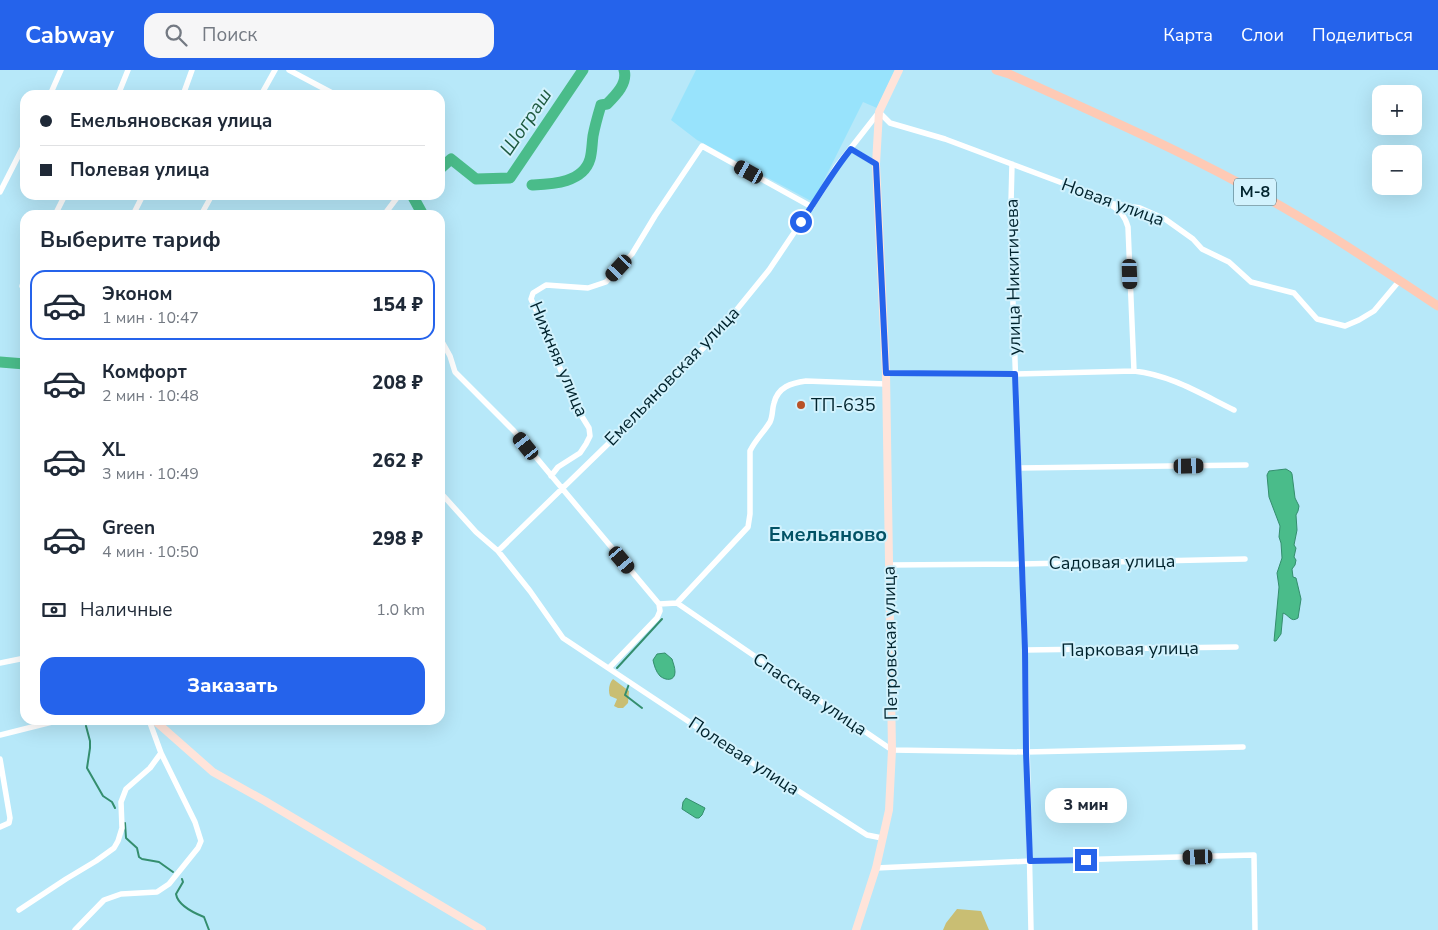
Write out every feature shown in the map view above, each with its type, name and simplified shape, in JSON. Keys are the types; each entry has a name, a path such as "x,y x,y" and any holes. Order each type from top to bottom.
{"main road":[{"name":"М-8","path":"996,70 1006,72 1116,123 1239,183 1322,230 1438,306"}],"street":[{"path":"52,90 61,70"},
{"path":"120,90 128,70"},
{"path":"185,90 192,70"},
{"path":"264,90 275,70"},
{"path":"288,70 326,90"},
{"name":"Петровская улица","path":"856,930 876,868 889,810 892,750 886,373 876,164 879,112 899,70"},
{"name":"Новая улица","path":"879,112 890,123 945,139 1089,193 1108,203 1140,208 1165,219 1193,239 1202,249 1229,262 1251,282 1294,292 1318,319 1345,326 1359,320 1374,311 1400,280"},
{"name":"Емельяновская улица","path":"498,551 644,409 717,334 769,270 812,207 836,167 879,112"},
{"name":"Нижняя улица","path":"551,476 558,467 580,453 590,436 589,428 573,402 545,329 531,299 533,293 546,286 588,288 606,282 632,254 702,146 812,207"},
{"path":"851,149 876,164"},
{"path":"0,192 20,152"},
{"name":"улица Никитичева","path":"1012,164 1011,203 1015,374 1025,650 1031,930"},
{"path":"1108,203 1120,211 1126,219 1128,226 1134,371"},
{"path":"445,347 455,372 514,431 659,604 660,611 657,618 609,668"},
{"path":"886,373 1015,374 1134,371 1167,378 1234,410"},
{"path":"659,604 676,603 748,527 750,514 750,451 752,445 769,423 772,417 774,402 780,391 796,382 806,381 886,384"},
{"path":"1019,468 1246,465"},
{"name":"Полевая улица","path":"445,498 476,532 498,551 563,638 733,750 867,835 882,838"},
{"name":"Садовая улица","path":"889,565 1244,559"},
{"name":"Спасская улица","path":"676,603 892,750"},
{"name":"Парковая улица","path":"1025,650 1236,647"},
{"path":"0,663 20,659"},
{"path":"0,736 41,725"},
{"path":"75,930 104,900 121,894 156,892 169,884 198,848 201,841 195,822 161,754 151,725"},
{"path":"160,725 213,772 482,930"},
{"path":"892,750 1026,752 1243,747"},
{"path":"19,910 114,848 122,828 121,802 126,789 150,768 161,754"},
{"path":"0,759 10,818 9,822 0,827"},
{"path":"876,868 1030,861 1254,855 1255,930"}],"shaded area":[{"path":"696,70 895,70 877,108 863,102 813,202 697,140 671,120"},
{"path":"1286,469 1292,474 1295,498 1299,506 1296,515 1297,530 1294,545 1296,548 1294,557 1296,560 1292,569 1301,599 1298,618 1294,620 1283,613 1281,634 1274,641 1279,587 1277,573 1282,558 1279,537 1280,526 1269,497 1267,475 1269,471"},
{"path":"665,653 672,659 675,668 675,675 672,679 665,679 660,676 653,660 657,654"},
{"path":"613,679 629,691 628,703 623,708 614,706 617,699 610,696 609,687"},
{"path":"686,798 705,808 699,818 682,809"},
{"path":"957,909 981,911 989,930 943,930"}],"waterway":[{"name":"Шограш","path":"445,164 451,159 476,179 510,178 583,70"},
{"path":"532,185 566,181 574,178 586,167 591,156 594,132 601,105 607,104 623,84 624,70"},
{"name":"Шограш","path":"415,200 420,210"},
{"name":"Шограш","path":"0,362 20,364"},
{"path":"617,668 662,619"},
{"path":"629,684 625,695 642,708"},
{"path":"86,726 90,741 87,768 103,796 112,802 115,808"},
{"path":"125,823 126,838 137,848 139,857 159,862 173,872"},
{"path":"182,879 183,882 176,894 177,898 187,908 204,917 209,930"}],"place":[{"name":"ТП-635","path":"801,405"}],"district":[{"name":"Емельяново","path":"828,534"}],"route":[{"path":"801,222 836,167 851,149 876,164 880,280 886,373 1015,374 1030,861 1086,860"}]}
